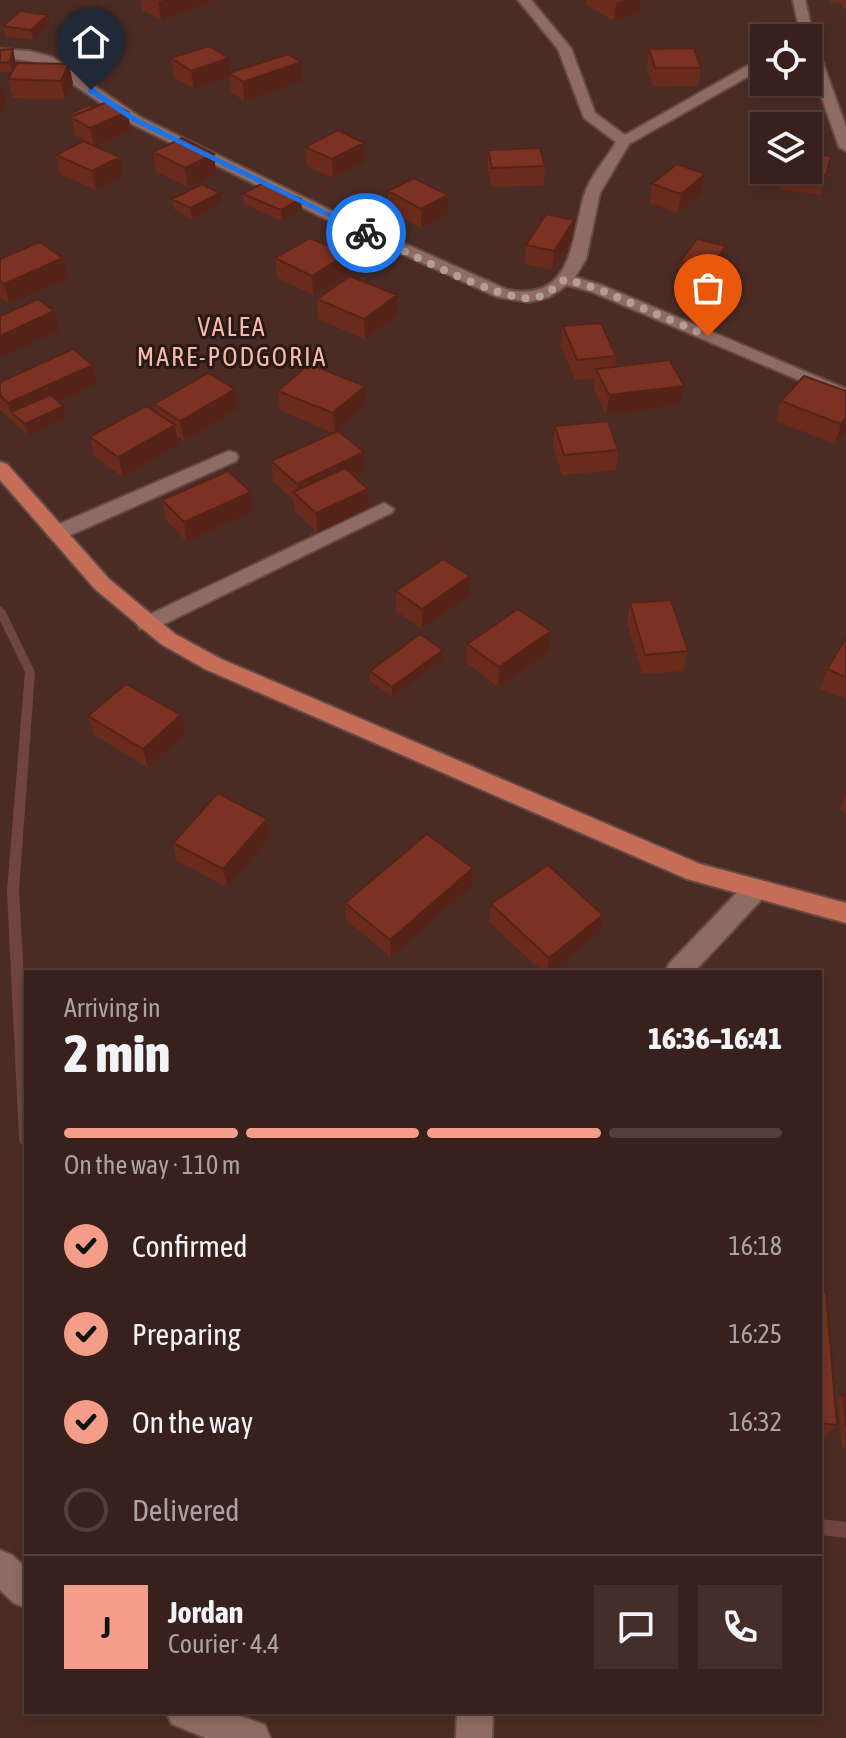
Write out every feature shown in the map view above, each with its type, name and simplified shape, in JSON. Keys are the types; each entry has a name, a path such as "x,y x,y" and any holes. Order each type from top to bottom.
{"main road":[{"path":"0,468 102,584 147,624 213,664 695,872 846,913"}],"street":[{"path":"524,0 564,48 589,115 624,141"},
{"path":"799,0 805,24"},
{"path":"0,53 47,60 135,120 329,215 503,294 533,298 546,295 565,279 578,259 592,193 624,141 750,70"},
{"path":"822,88 846,147"},
{"path":"565,279 598,289 846,395"},
{"path":"57,533 229,457"},
{"path":"147,624 384,509"},
{"path":"680,970 756,889"},
{"path":"0,1567 24,1589"},
{"path":"189,1714 252,1738"},
{"path":"474,1738 475,1714"}],"building":[{"path":"20,11 48,15 31,30 3,26"},
{"path":"209,46 229,58 191,71 171,58"},
{"path":"694,48 701,68 655,68 649,49"},
{"path":"13,49 10,62 0,63 0,50"},
{"path":"288,54 301,62 243,82 229,73"},
{"path":"17,63 69,64 61,81 8,79"},
{"path":"109,101 128,112 90,128 71,117"},
{"path":"89,105 93,108 75,115 71,113"},
{"path":"338,130 364,143 332,159 305,147"},
{"path":"182,138 214,154 185,168 153,152"},
{"path":"83,141 120,157 92,171 56,155"},
{"path":"540,148 545,166 492,168 488,150"},
{"path":"822,155 831,156 826,176 822,175"},
{"path":"677,164 705,174 681,194 652,184"},
{"path":"414,178 448,195 421,209 388,191"},
{"path":"263,183 301,199 281,210 243,194"},
{"path":"202,184 220,193 190,208 172,199"},
{"path":"546,214 574,220 554,251 526,245"},
{"path":"310,238 347,254 312,276 275,258"},
{"path":"697,239 726,246 709,270 680,262"},
{"path":"40,242 63,258 4,284 0,282 0,259"},
{"path":"350,276 397,295 364,319 317,299"},
{"path":"38,299 54,311 0,336 0,316"},
{"path":"601,323 616,356 577,360 563,326"},
{"path":"73,349 93,365 8,403 0,395 0,382"},
{"path":"670,360 684,386 609,395 596,369"},
{"path":"309,364 365,386 333,413 278,391"},
{"path":"208,373 235,389 180,421 154,404"},
{"path":"804,376 846,391 846,418 841,424 781,401"},
{"path":"50,395 64,406 25,424 11,412"},
{"path":"146,406 175,425 118,457 90,437"},
{"path":"608,421 618,450 564,455 555,426"},
{"path":"338,431 364,452 297,484 271,461"},
{"path":"345,468 368,489 316,513 293,492"},
{"path":"228,471 251,492 184,522 162,500"},
{"path":"443,559 470,576 422,609 396,591"},
{"path":"671,600 688,651 645,655 630,603"},
{"path":"518,609 551,631 499,667 467,644"},
{"path":"420,634 443,650 392,687 370,671"},
{"path":"846,638 846,677 827,669"},
{"path":"126,684 181,715 143,749 88,716"},
{"path":"218,793 267,819 223,869 173,843"},
{"path":"427,834 473,868 390,940 345,903"},
{"path":"548,865 603,915 549,958 491,904"},
{"path":"822,1291 826,1292 837,1425 822,1423"},
{"path":"843,1395 846,1395 846,1426"}],"waterway":[{"path":"0,610 30,672 13,891 24,1101"},
{"path":"822,1527 846,1530"}],"way so far":[{"path":"366,233 503,294 518,298 546,295 565,279 598,289 708,336"}],"district":[{"name":"VALEA MARE-PODGORIA","path":"232,342"}],"route":[{"path":"91,90 135,120 366,233"}]}
